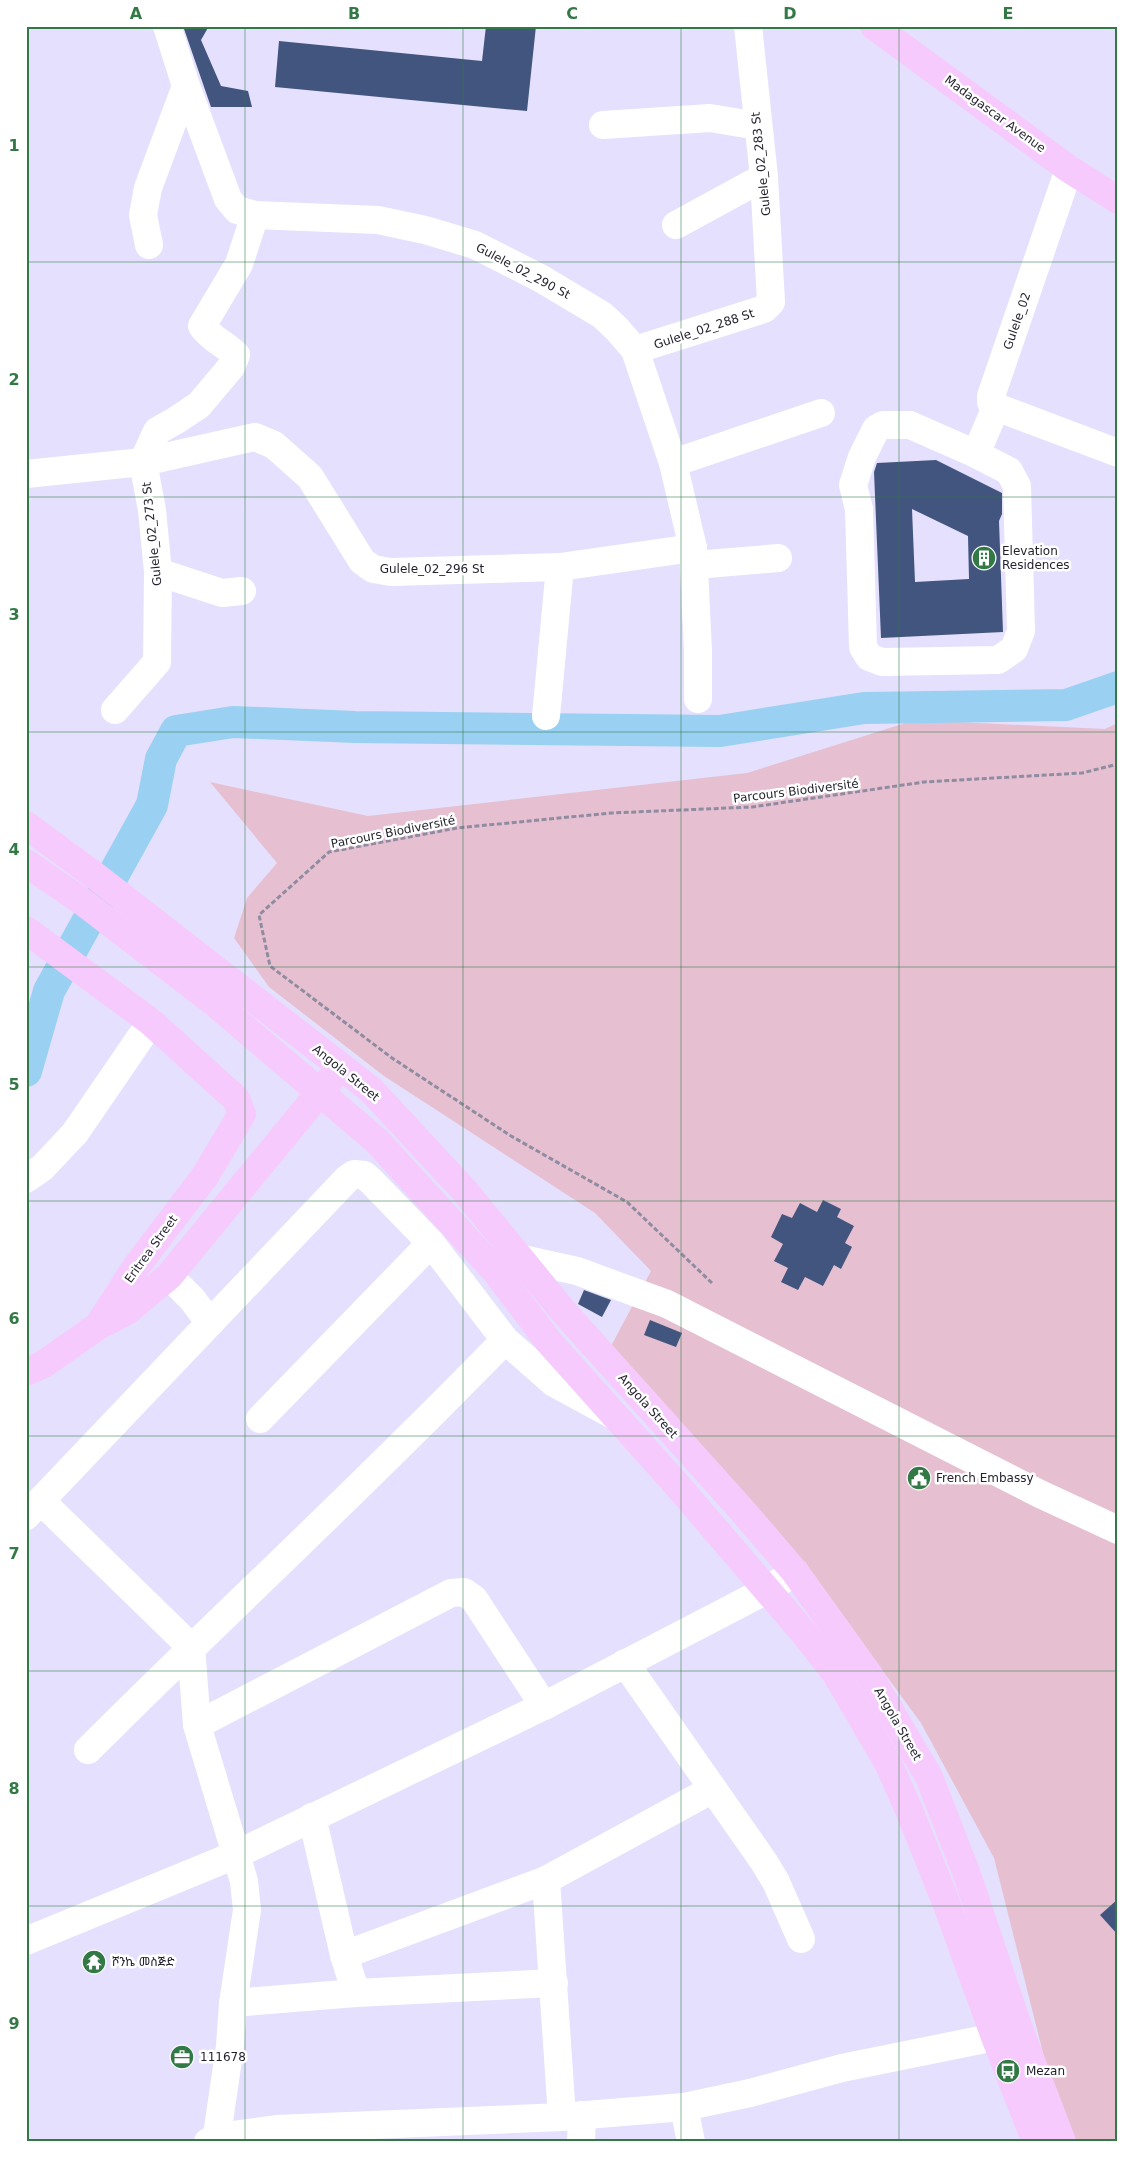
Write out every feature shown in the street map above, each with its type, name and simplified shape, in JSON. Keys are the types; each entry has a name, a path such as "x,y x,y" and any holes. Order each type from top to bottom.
{"main road":[{"name":"Madagascar Avenue","path":"874,26 1069,169 1118,200"},
{"name":"Angola Street","path":"26,825 98,878 340,1068 371,1090 464,1190 507,1265 576,1325 795,1572 869,1675 929,1776 966,1872 1007,2033 1062,2142"},
{"path":"26,863 83,902 216,1004 376,1141 507,1265 549,1342 677,1485 836,1674 888,1763 947,1904 1007,2033 1036,2142"},
{"path":"26,930 151,1022"},
{"name":"Eritrea Street","path":"26,1372 44,1364 98,1326 136,1268 206,1176 238,1124 242,1114 236,1099 151,1022"},
{"path":"98,1326 127,1311 168,1276 318,1092 340,1068"}],"street":[{"name":"Gulele_02_290 St","path":"167,26 186,86 228,199 237,210 255,215 378,220 425,230 475,245 540,278 602,315 635,350 673,464 694,557 698,699"},
{"name":"Gulele_02_283 St","path":"748,26 764,176 771,302"},
{"path":"149,246 143,215 148,188 186,86"},
{"path":"603,125 710,118 758,126"},
{"name":"Gulele_02","path":"996,407 991,402 991,396 1069,169"},
{"path":"676,226 764,176"},
{"path":"143,462 157,431 199,404 231,367 236,355 228,346 210,337 202,326 239,264 255,215"},
{"name":"Gulele_02_288 St","path":"635,350 764,310 771,302"},
{"path":"976,454 996,407 1118,453"},
{"path":"673,464 821,413"},
{"path":"883,425 910,425 976,454 1009,471 1017,486 1021,631 1014,650 998,660 882,662 869,657 863,648 859,509 853,485 862,457 876,429 883,425"},
{"name":"Gulele_02_296 St","path":"26,474 143,462 255,437 274,445 310,477 362,562 374,570 391,572 560,567 694,557 778,558"},
{"name":"Gulele_02_273 St","path":"116,710 157,662 158,572 152,510 143,462"},
{"path":"546,716 560,567"},
{"path":"158,572 222,593 242,590"},
{"path":"26,1179 42,1168 75,1133 151,1022"},
{"path":"614,1416 554,1383 505,1340 431,1243 371,1181 364,1175 354,1174 346,1179 34,1508 191,1647 197,1725 244,1881 247,1910 233,2004 230,2046 214,2140 276,2129 575,2125 684,2107 750,2093 842,2068 1007,2033"},
{"path":"260,1419 431,1243"},
{"path":"507,1265 577,1272 667,1304 1040,1494 1118,1530"},
{"path":"168,1276 192,1299 210,1323"},
{"path":"88,1750 191,1647 414,1434 505,1340"},
{"path":"26,1941 235,1855 544,1706 767,1590 795,1572"},
{"path":"197,1725 451,1593 464,1592 474,1599 544,1706"},
{"path":"625,1663 776,1882 801,1939"},
{"path":"344,1955 546,1880 713,1789"},
{"path":"312,1818 344,1955 356,1994"},
{"path":"546,1880 554,1983 575,2125"},
{"path":"233,2004 356,1994 554,1983"},
{"path":"684,2107 690,2142"}],"path":[{"name":"Parcours Biodiversité","path":"712,1283 627,1202 511,1136 392,1058 270,966 260,915 329,852 457,828 611,813 752,807 924,782 1082,773 1118,764"}],"shaded area":[{"name":"French Embassy","path":"915,720 1105,729 1118,723 1118,2142 1072,2142 1049,2077 994,1858 921,1723 826,1594 611,1346 651,1271 595,1213 384,1076 269,987 234,938 247,898 277,863 210,782 368,816 747,773"}],"building":[{"path":"183,26 209,26 201,40 221,86 248,91 252,107 211,107"},
{"path":"486,26 536,26 527,111 275,87 279,41 482,61"},
{"name":"Elevation Residences","path":"936,460 1002,493 1002,514 999,521 1003,632 881,638 874,472 877,463","holes":["912,509 968,536 969,579 915,582"]},
{"path":"823,1200 841,1209 837,1217 854,1226 845,1243 852,1247 841,1269 834,1265 823,1286 805,1277 798,1290 781,1282 788,1268 774,1261 783,1244 771,1237 782,1214 792,1218 800,1203 817,1212"},
{"path":"584,1290 611,1300 602,1317 578,1304"},
{"path":"650,1320 682,1333 676,1347 644,1335"},
{"path":"1118,1899 1118,1935 1100,1915"}],"waterway":[{"path":"26,1071 49,991 152,805 161,759 176,731 233,722 355,727 720,731 864,708 1066,705 1118,687"}],"place":[{"name":"Elevation Residences","path":"984,558"},
{"name":"French Embassy","path":"919,1478"},
{"name":"ሾንኬ መስጅድ","path":"94,1962"},
{"name":"111678","path":"182,2057"},
{"name":"Mezan","path":"1008,2071"}]}
